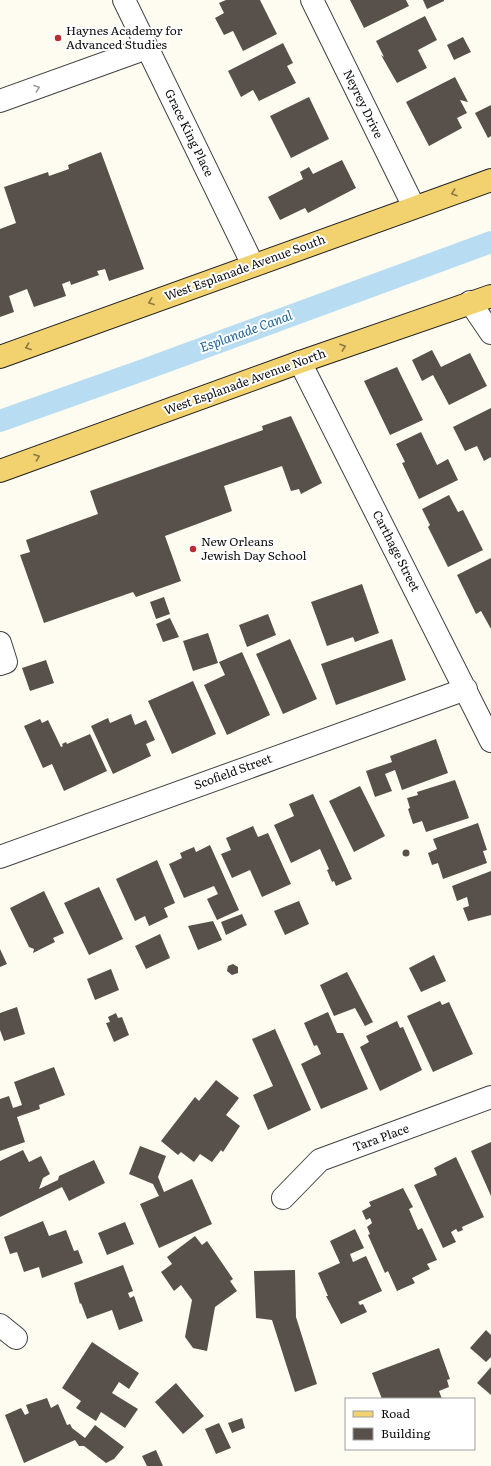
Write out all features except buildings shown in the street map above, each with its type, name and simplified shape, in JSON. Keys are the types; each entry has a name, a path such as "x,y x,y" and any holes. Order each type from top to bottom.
{"main road":[{"name":"West Esplanade Avenue South","path":"0,357 414,207 491,181"},
{"name":"West Esplanade Avenue North","path":"0,471 300,362 491,296"}],"street":[{"name":"Grace King Place","path":"124,0 253,265"},
{"name":"Neyrey Drive","path":"312,0 414,207"},
{"path":"0,101 147,48"},
{"path":"470,302 491,333"},
{"name":"Carthage Street","path":"300,362 491,741"},
{"path":"0,643 6,662 0,664"},
{"name":"Scofield Street","path":"0,857 466,689"},
{"name":"Tara Place","path":"283,1198 320,1160 491,1097"}],"waterway":[{"name":"Esplanade Canal","path":"0,421 491,242"}],"place":[{"name":"Haynes Academy for Advanced Studies","path":"58,38"},
{"name":"New Orleans Jewish Day School","path":"193,549"}]}
